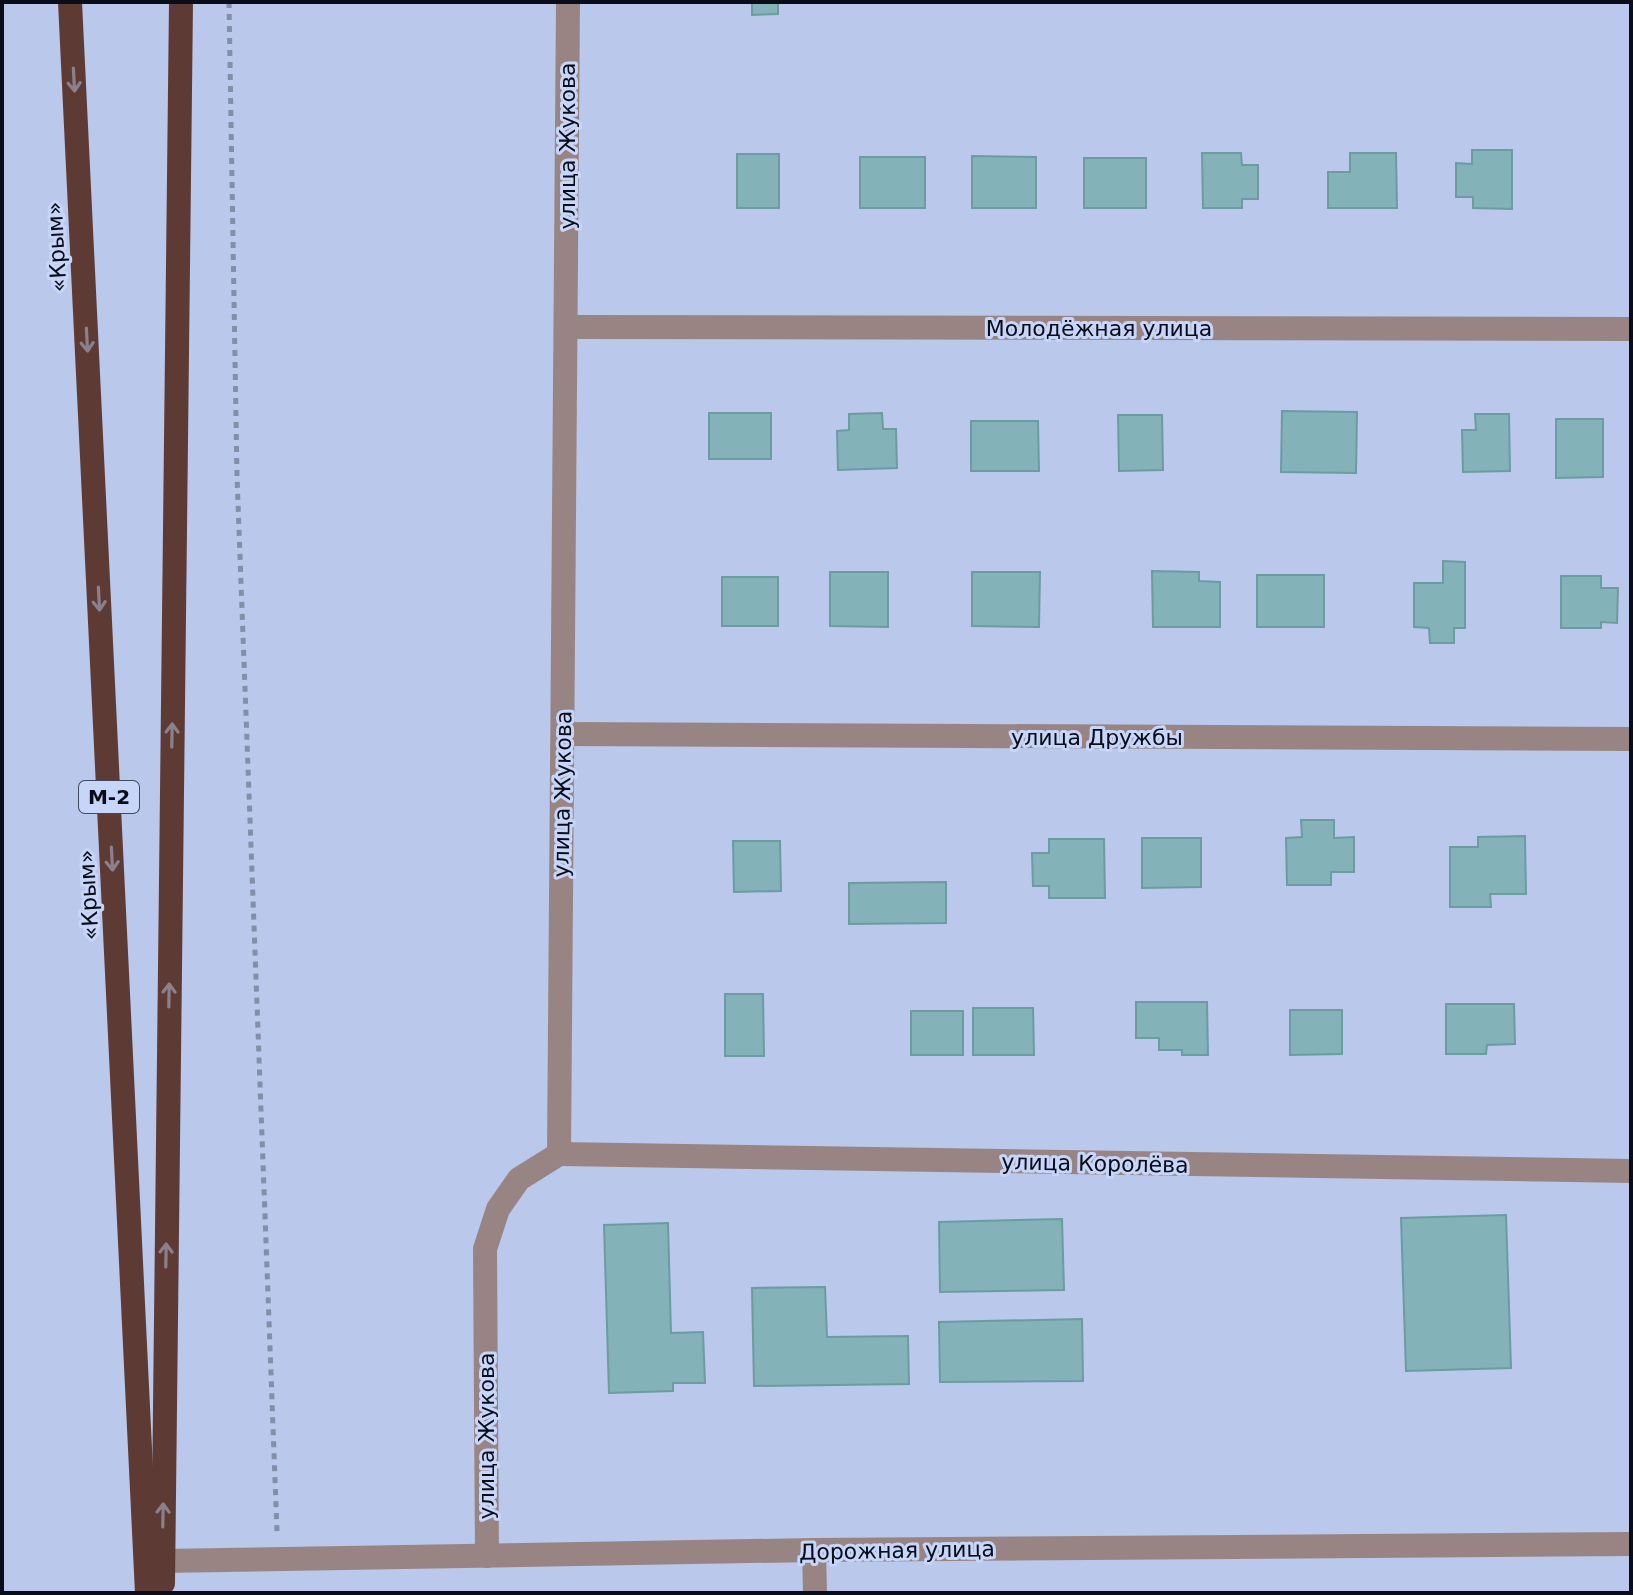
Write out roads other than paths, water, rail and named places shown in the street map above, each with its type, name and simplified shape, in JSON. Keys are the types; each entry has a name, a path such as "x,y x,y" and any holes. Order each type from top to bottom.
{"highway":[{"name":"«Крым»","path":"70,2 147,1593"},
{"name":"М-2","path":"163,1593 181,2"}],"street":[{"name":"улица Жукова","path":"487,1556 485,1249 498,1209 519,1179 559,1154 568,2"},
{"name":"Молодёжная улица","path":"567,327 1631,329"},
{"name":"улица Дружбы","path":"563,734 1631,739"},
{"name":"улица Королёва","path":"559,1154 1631,1171"},
{"name":"Дорожная улица","path":"162,1561 814,1550 1631,1544"},
{"path":"814,1550 815,1593"}]}
